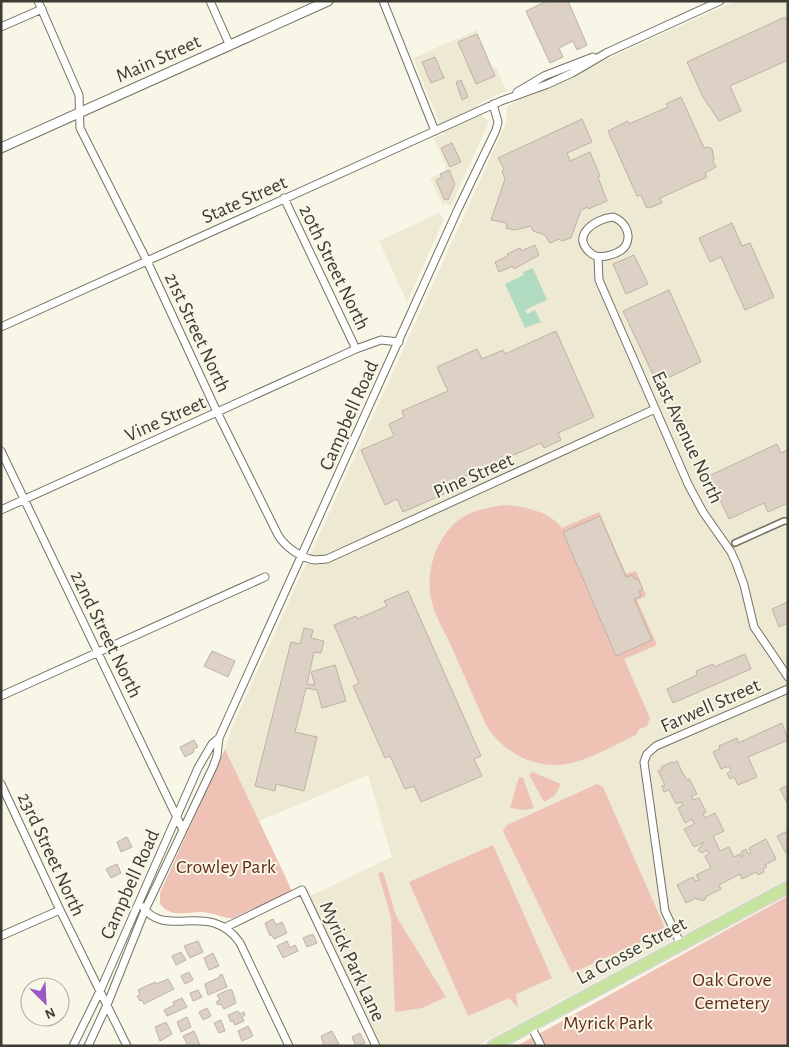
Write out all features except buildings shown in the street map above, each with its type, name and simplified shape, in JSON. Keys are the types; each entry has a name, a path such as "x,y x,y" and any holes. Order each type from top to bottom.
{"main road":[{"name":"La Crosse Street","path":"493,1046 788,887"}],"street":[{"name":"21st Street North","path":"38,1 79,95 80,128 283,544 302,555"},
{"path":"210,1 230,46"},
{"name":"Main Street","path":"1,148 328,1"},
{"path":"383,1 435,130"},
{"name":"State Street","path":"1,326 493,104 550,73 608,52 717,2"},
{"path":"1,27 42,9"},
{"name":"Campbell Road","path":"74,1046 206,753 219,738 496,130 498,122 493,104"},
{"name":"20th Street North","path":"284,198 356,349"},
{"path":"607,218 620,219 627,231 626,244 622,249 603,258 598,258 591,254 583,241 586,228 607,218"},
{"name":"East Avenue North","path":"598,258 598,280 692,491 703,512 731,552 744,585 754,627 788,677"},
{"name":"Vine Street","path":"1,510 356,349 381,340 399,342"},
{"name":"Pine Street","path":"302,555 315,560 327,559 655,409"},
{"name":"22nd Street North","path":"1,451 183,830"},
{"path":"735,543 784,521 788,521"},
{"path":"1,696 265,577"},
{"name":"Farwell Street","path":"681,945 665,912 646,782 644,762 647,754 656,746 788,689"},
{"name":"Campbell Road","path":"88,1046 107,1005 145,910 213,767 217,756 219,738"},
{"name":"23rd Street North","path":"1,784 127,1046"},
{"name":"Myrick Park Lane","path":"226,927 302,890 376,1046"},
{"path":"139,900 145,910 156,918 179,921 208,921 226,927 234,934 289,1046"},
{"path":"1,936 60,910"},
{"path":"531,1026 541,1046"}],"shaded area":[{"path":"736,1 788,1 788,878 476,1046 382,1046 308,897 392,857 368,775 259,821 225,749 233,725 506,123 507,107 518,99"},
{"path":"477,30 492,68 496,67 506,91 477,104 482,116 488,121 487,126 451,206 443,205 430,178 447,170 434,138 444,134 413,58"},
{"path":"439,213 444,219 407,302 379,241"},
{"path":"533,268 547,300 525,310 527,314 535,310 541,322 525,328 505,284 524,275 523,272"}],"green space":[{"path":"503,505 527,508 543,514 557,522 562,528 599,512 626,574 636,571 646,596 637,600 657,645 624,659 650,718 647,726 639,729 636,735 572,763 547,765 523,758 512,752 493,735 486,725 433,607 430,591 431,568 438,546 444,535 460,519 470,513"},
{"name":"Crowley Park","path":"225,749 292,891 233,918 203,912 171,912 160,904 160,893"},
{"path":"532,772 561,784 555,795 544,802 529,775"},
{"path":"519,777 523,778 534,808 525,810 510,808"},
{"path":"597,784 603,787 664,926 661,933 572,973 503,831 507,825"},
{"path":"493,845 552,978 516,994 518,1008 509,998 468,1016 409,882"},
{"path":"383,872 396,916 446,997 422,1008 395,1012 391,917 378,873"},
{"name":"Oak Grove Cemetery","path":"788,896 788,1046 517,1046"}],"park label":[{"name":"Myrick Park","path":"608,1022"}]}
